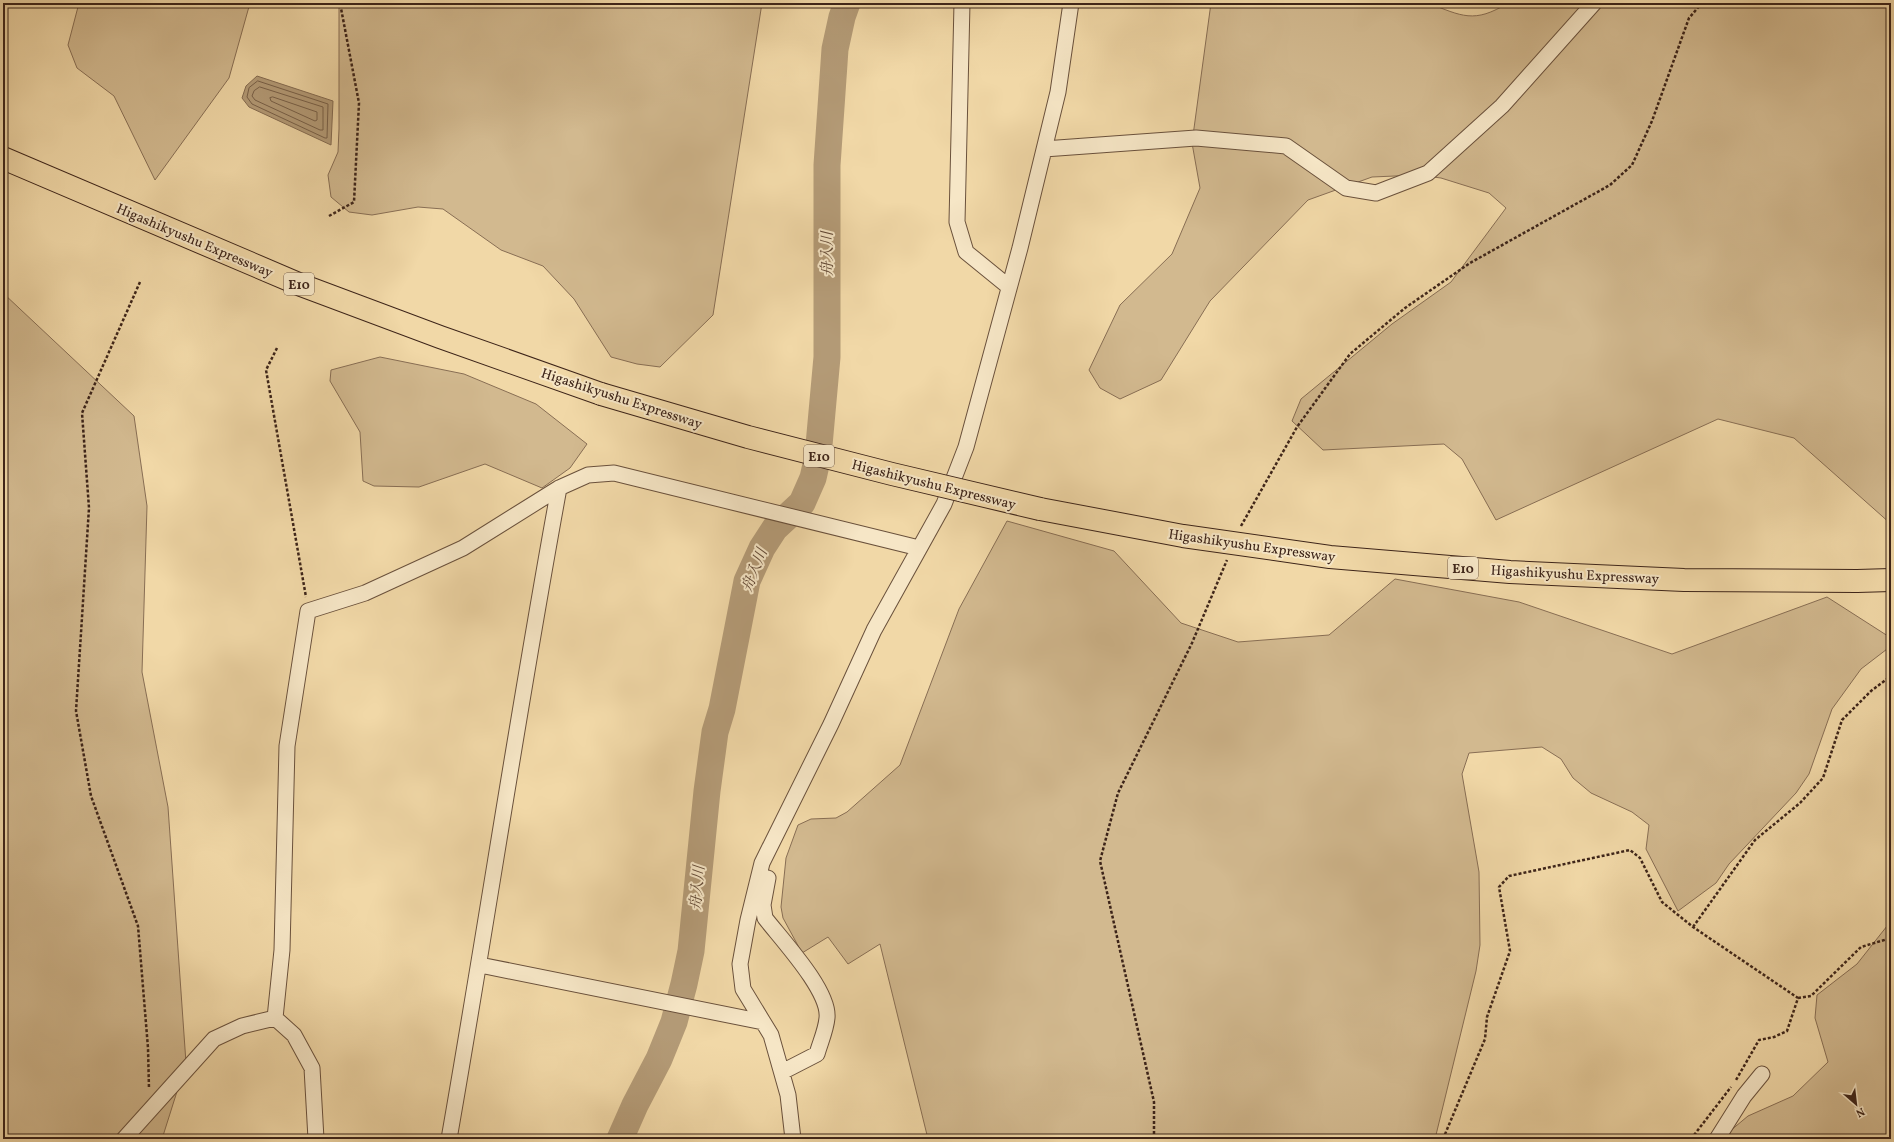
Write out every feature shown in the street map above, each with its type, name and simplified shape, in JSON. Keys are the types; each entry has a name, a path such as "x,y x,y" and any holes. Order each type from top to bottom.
{"highway":[{"name":"Higashikyushu Expressway","path":"3,158 301,285 440,337 601,394 748,437 892,474 1040,509 1184,536 1330,557 1377,561 1510,572 1684,580 1891,580"}],"street":[{"path":"962,3 957,222 966,252 1009,287"},
{"path":"793,1139 788,1094 771,1035 743,989 740,964 748,920 762,863 831,724 874,630 944,504 966,447 1009,287 1058,92 1071,3"},
{"path":"1044,149 1196,138 1286,146 1346,188 1376,193 1428,173 1502,106 1594,3"},
{"path":"275,1018 282,950 287,746 308,611 365,593 463,548 559,488 588,475 614,473 919,548"},
{"path":"450,1139 480,965 538,602 559,488"},
{"path":"762,863 768,869 763,905 765,918 816,983 823,1000 827,1018 817,1054 782,1072"},
{"path":"480,965 763,1022"},
{"path":"124,1139 214,1039 242,1026 275,1018"},
{"path":"275,1018 294,1035 312,1068 316,1139"},
{"path":"1717,1139 1744,1096 1762,1074"}],"path":[{"path":"328,216 354,202 359,103 340,3"},
{"path":"1241,527 1297,427 1350,354 1405,308 1470,263 1610,185 1632,165 1652,121 1689,18 1702,3"},
{"path":"140,282 82,413 89,508 76,711 91,796 138,926 148,1048 150,1110"},
{"path":"277,348 266,370 308,611"},
{"path":"1154,1139 1154,1102 1100,861 1118,793 1192,643 1229,556"},
{"path":"1693,927 1755,840 1800,803 1823,778 1842,720 1871,692 1891,676"},
{"path":"1443,1139 1485,1039 1487,1017 1510,951 1499,887 1509,876 1630,850 1640,858 1662,902 1693,927 1798,998 1812,996 1861,946 1891,938"},
{"path":"1691,1139 1737,1078 1759,1040 1774,1038 1787,1031 1798,998"}],"shaded area":[{"path":"79,3 250,3 229,78 155,180 114,96 77,68 68,45"},
{"path":"339,3 762,3 713,315 660,367 637,364 611,357 574,299 543,266 501,250 443,209 418,207 372,215 349,212 331,197 328,175 338,152 339,129"},
{"path":"1211,3 1428,3 1459,14 1477,16 1496,10 1508,3 1891,3 1891,524 1794,438 1718,419 1496,520 1462,459 1444,444 1323,450 1292,421 1301,399 1392,324 1451,282 1506,208 1489,193 1441,178 1418,175 1372,177 1308,200 1210,301 1161,380 1120,399 1100,388 1089,370 1120,305 1172,254 1200,188 1192,143"},
{"path":"3,293 134,416 147,506 142,672 168,807 186,1063 162,1139 3,1139"},
{"path":"380,357 464,374 536,404 587,444 570,468 542,488 485,464 419,487 374,486 363,481 360,432 330,381 331,370"},
{"path":"1007,521 1114,551 1181,623 1238,642 1329,635 1395,579 1519,602 1672,654 1827,597 1891,638 1891,646 1861,669 1832,709 1809,774 1796,793 1729,864 1716,883 1678,911 1646,849 1649,825 1632,812 1591,793 1573,778 1561,759 1542,747 1469,753 1462,774 1479,872 1480,945 1476,971 1435,1139 928,1139 880,944 848,964 828,937 802,953 783,918 781,907 786,858 798,825 811,819 836,818 847,812 900,765 959,609"},
{"path":"1891,921 1891,1139 1729,1139 1730,1131 1748,1116 1793,1096 1828,1062 1815,1018 1817,995 1857,964"}],"water":[{"path":"257,76 333,101 331,145 249,107 242,98 246,86"}],"waterway":[{"name":"舟入川","path":"620,1139 635,1105 659,1059 674,1022 684,984 691,951 707,791 715,732 722,709 747,581 762,548 775,528 802,503 813,478 818,456 827,357 827,165 835,49 842,17 847,3"}]}
